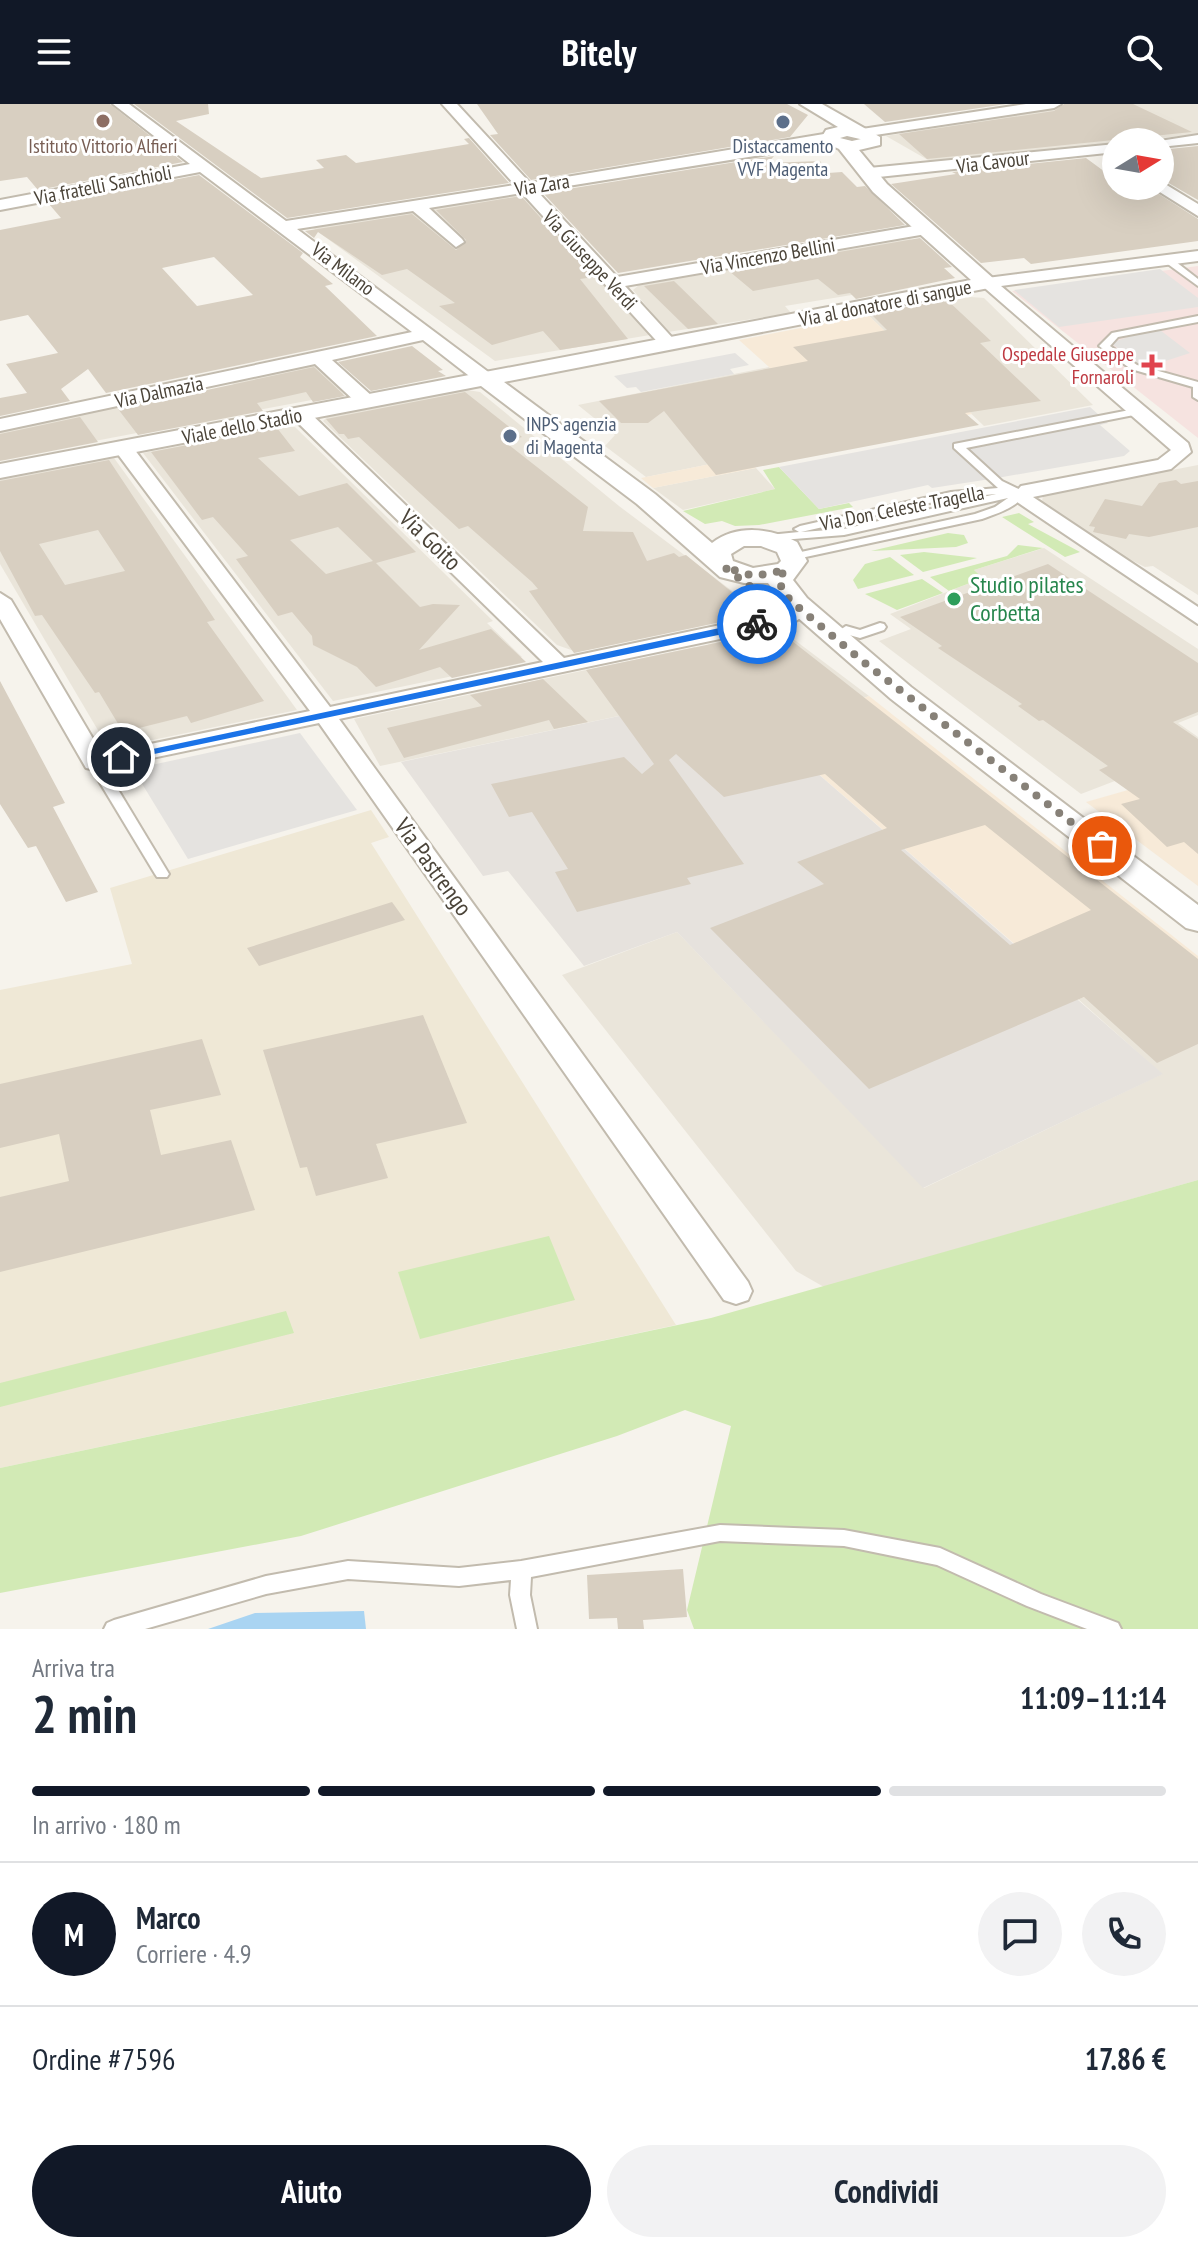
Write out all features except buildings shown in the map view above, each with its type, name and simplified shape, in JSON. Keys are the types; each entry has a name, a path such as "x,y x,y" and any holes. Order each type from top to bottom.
{"street":[{"name":"Via Milano","path":"120,104 646,499 724,567 791,617 861,660"},
{"name":"Via Giuseppe Verdi","path":"449,104 669,344"},
{"path":"809,104 853,136 869,173 880,188 987,283 1140,411"},
{"path":"959,104 976,116"},
{"name":"Via Zara","path":"286,226 1054,104"},
{"path":"1174,142 1198,139"},
{"name":"Via Cavour","path":"869,173 1102,152"},
{"name":"Via fratelli Sanchioli","path":"0,205 205,166"},
{"path":"1174,195 1198,211"},
{"path":"416,205 456,242"},
{"name":"Via Vincenzo Bellini","path":"610,283 926,229"},
{"name":"Via al donatore di sangue","path":"484,378 987,283 1198,256"},
{"name":"Via Dalmazia","path":"0,425 428,334"},
{"path":"319,358 366,401"},
{"name":"Via al donatore di sangue","path":"536,385 574,362"},
{"name":"Viale dello Stadio","path":"0,471 484,378"},
{"name":"Via Milano","path":"536,385 533,399 563,437"},
{"name":"Via Don Celeste Tragella","path":"1020,495 1170,462 1181,452 1178,443 1140,411"},
{"name":"Via Goito","path":"301,415 559,665"},
{"name":"Via Pastrengo","path":"124,449 324,714 736,1291"},
{"path":"1020,495 1198,617"},
{"name":"Via Milano","path":"646,499 699,528 762,537 785,545 792,551 794,562 779,580 787,597 861,660 1198,921"},
{"path":"762,537 728,542 719,549 718,559 724,567 754,576 794,562"},
{"path":"0,600 95,763 791,617"}],"lane":[{"path":"1168,260 1198,283"},
{"path":"1198,319 1132,330 1115,335 1104,346 1123,362 1150,374 1198,385 1198,397"},
{"path":"1020,495 958,446 1140,411"},
{"name":"Via Don Celeste Tragella","path":"762,537 951,495 1020,495"},
{"name":"Via Don Celeste Tragella","path":"844,532 1020,495"},
{"name":"Via Don Celeste Tragella","path":"794,562 978,517 999,509 1020,495"},
{"path":"762,537 844,532"},
{"path":"794,562 844,532"},
{"path":"846,630 860,634 880,627"},
{"path":"95,763 162,874"},
{"path":"114,1629 266,1585 348,1570 459,1577 521,1570 720,1533 844,1538 940,1557 1034,1600 1111,1629"},
{"path":"521,1570 520,1595 527,1629"}],"shaded area":[{"path":"1081,104 1198,104 1198,134 1174,137 1174,128 1102,128 1102,145 935,164 886,136"},
{"path":"520,192 650,335 495,361 310,226 413,209 452,244 462,242 426,206"},
{"path":"910,239 955,278 785,306 791,313 668,332 633,290 639,285"},
{"name":"Ospedale Giuseppe Fornaroli","path":"1198,266 1198,438 1012,291"},
{"path":"1160,269 1198,298 1198,307 1059,327 1014,290"},
{"path":"971,297 984,298 1093,405 984,426 868,315"},
{"path":"868,315 972,414 863,435 810,404 739,340"},
{"path":"1156,327 1190,353 1144,368 1111,343"},
{"path":"735,353 749,365 730,369 734,374 641,392 636,387 627,388 614,376"},
{"path":"315,365 344,394 258,410 231,382"},
{"path":"769,367 810,404 745,457 646,477 605,446 615,435 578,405"},
{"path":"467,390 480,392 619,506 755,608 685,628 574,651 557,645 323,421 328,416"},
{"path":"179,394 200,421 0,459 0,432"},
{"path":"1090,407 1108,423 1100,425 1130,451 1124,456 932,488 928,485 819,509 779,467"},
{"path":"283,426 295,427 493,621 487,623 522,657 505,662 506,665 333,701 143,453"},
{"path":"745,457 756,468 653,488 641,478"},
{"path":"114,458 297,710 109,749 0,564 0,480"},
{"path":"1198,465 1198,595 1153,566 1145,567 1099,544 1042,502 1043,495"},
{"path":"756,468 775,489 683,510 653,488"},
{"path":"1044,548 1198,649 1198,715 1178,723 1198,737 1198,749 1081,794 879,641 911,629 890,614 983,578 974,570"},
{"path":"780,629 869,696 770,732 728,693 380,766 354,719 695,647 701,654 713,650 708,644"},
{"path":"728,693 1163,1074 923,1188 677,932 584,966 508,871 483,876 401,762"},
{"path":"869,696 1198,956 1198,963 1078,999 770,732"},
{"path":"300,733 357,810 188,859 133,769"},
{"path":"1198,770 1198,886 1086,802"},
{"path":"371,810 389,837 371,843 676,1325 0,1468 0,990 132,964 110,888"},
{"path":"677,932 924,1188 1162,1074 1078,999 1198,963 1198,1180 824,1287 796,1271 562,975"}],"green space":[{"path":"779,467 819,509 849,503 853,507 759,525 735,526 722,521 705,524 683,511 775,489 763,470"},
{"path":"1019,513 1034,522 1028,524 1080,552 1065,557 1002,517"},
{"path":"948,533 964,535 968,543 956,547 871,551"},
{"path":"1018,545 1043,548 974,570 983,578 949,591 930,577 1007,556"},
{"path":"924,552 977,558 923,572 900,555"},
{"path":"890,557 914,575 858,589 853,580 865,564"},
{"path":"922,579 943,593 897,610 865,594"},
{"path":"1198,1180 1198,1629 694,1629 687,1610 731,1426 685,1410 617,1436 301,1536 0,1593 0,1468 711,1318"},
{"path":"549,1236 575,1300 420,1339 398,1272"},
{"path":"286,1311 294,1333 0,1407 0,1383"}],"water":[{"path":"364,1611 366,1629 208,1629 255,1613"}],"way so far":[{"path":"757,624 791,617 724,567 754,576 786,570 779,577 779,583 791,601 861,660 1102,846"}],"place":[{"name":"Istituto Vittorio Alfieri","path":"103,121"},
{"name":"Distaccamento VVF Magenta","path":"783,122"},
{"name":"Ospedale Giuseppe Fornaroli","path":"1152,365"},
{"name":"INPS agenzia di Magenta","path":"510,436"},
{"name":"Studio pilates Corbetta","path":"954,599"}],"route":[{"path":"121,757 757,624"}]}
